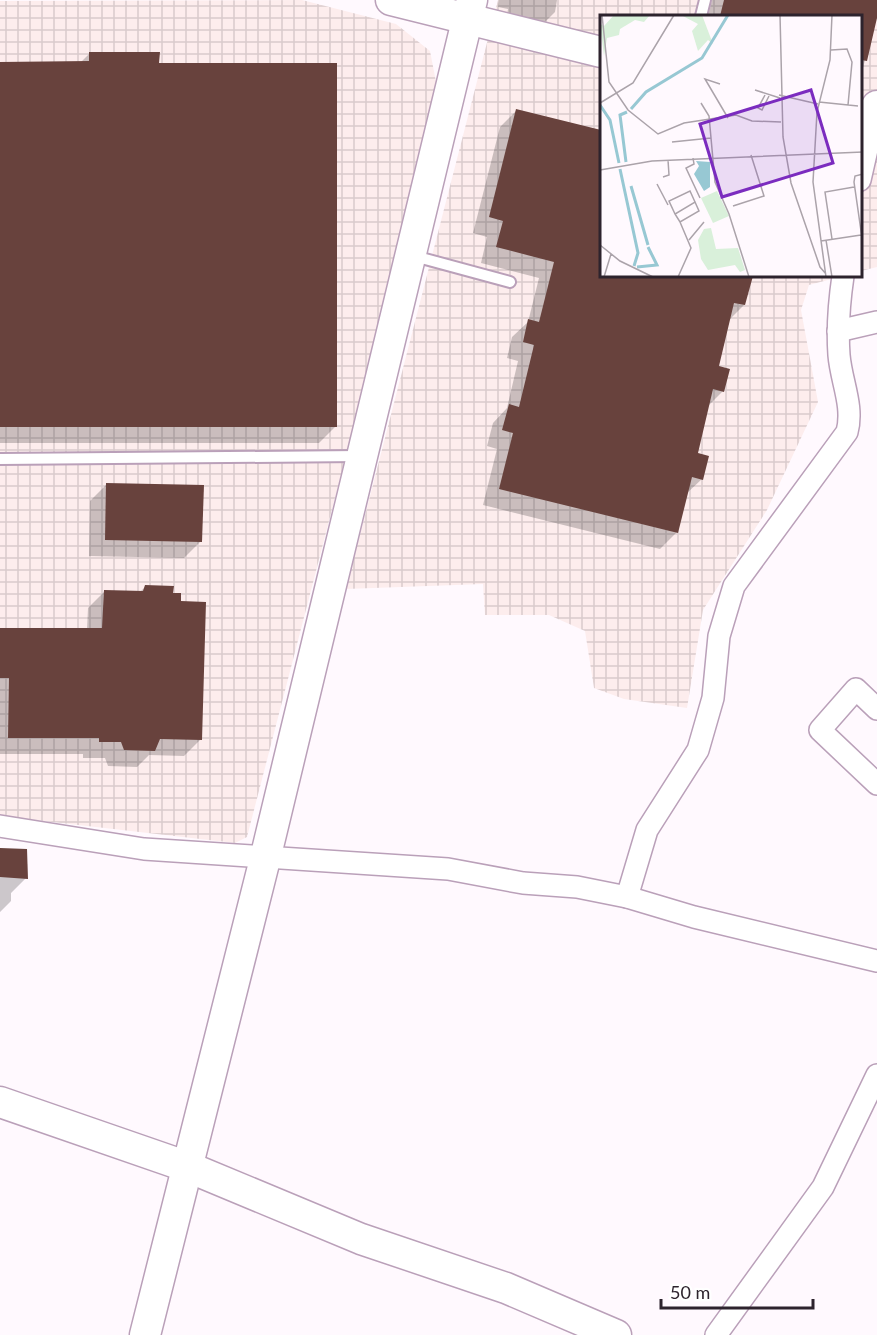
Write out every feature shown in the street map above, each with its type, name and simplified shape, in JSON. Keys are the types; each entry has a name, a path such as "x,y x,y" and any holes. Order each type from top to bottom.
{"street":[{"path":"391,0 470,9 600,52"},
{"path":"145,1335 265,859 470,9"},
{"path":"862,174 872,115"},
{"path":"627,897 648,830 698,750 714,698 719,636 734,586 847,432 850,414 839,357 838,331 843,278"},
{"path":"838,331 877,322"},
{"path":"877,709 856,689 819,730 877,784"},
{"path":"0,826 144,849 265,859 448,869 627,897 694,917 877,961"},
{"path":"716,1335 823,1187 877,1075"},
{"path":"0,1102 189,1167 361,1239 506,1288 616,1335"}],"lane":[{"path":"701,15 705,0"},
{"path":"410,255 510,282"},
{"path":"0,459 362,456"}],"shaded area":[{"path":"302,0 396,24 430,51 439,97 247,837 235,843 0,816 0,1"},
{"path":"498,0 877,0 877,267 862,271 862,15 600,15 600,278 835,278 809,285 801,310 818,402 767,510 703,610 687,708 624,699 594,688 585,631 549,615 485,615 483,584 346,589"}],"building":[{"path":"724,0 877,0 877,18 867,61 862,60 862,15 720,15"},
{"path":"89,52 160,52 159,63 337,63 337,427 0,427 0,62 89,61"},
{"path":"516,109 600,130 600,278 752,278 745,305 734,303 719,366 730,369 724,392 713,389 698,453 709,456 703,480 692,477 678,533 499,489 513,433 502,430 509,404 519,407 534,345 523,342 528,319 539,322 554,262 496,247 503,221 489,217"},
{"path":"106,483 204,485 202,542 105,540"},
{"path":"145,585 174,586 173,593 181,593 181,601 206,602 202,740 160,739 155,751 124,750 121,742 99,742 99,738 8,738 9,678 0,678 0,628 102,628 104,590 143,591"},
{"path":"0,848 27,849 28,879 0,877"}]}
